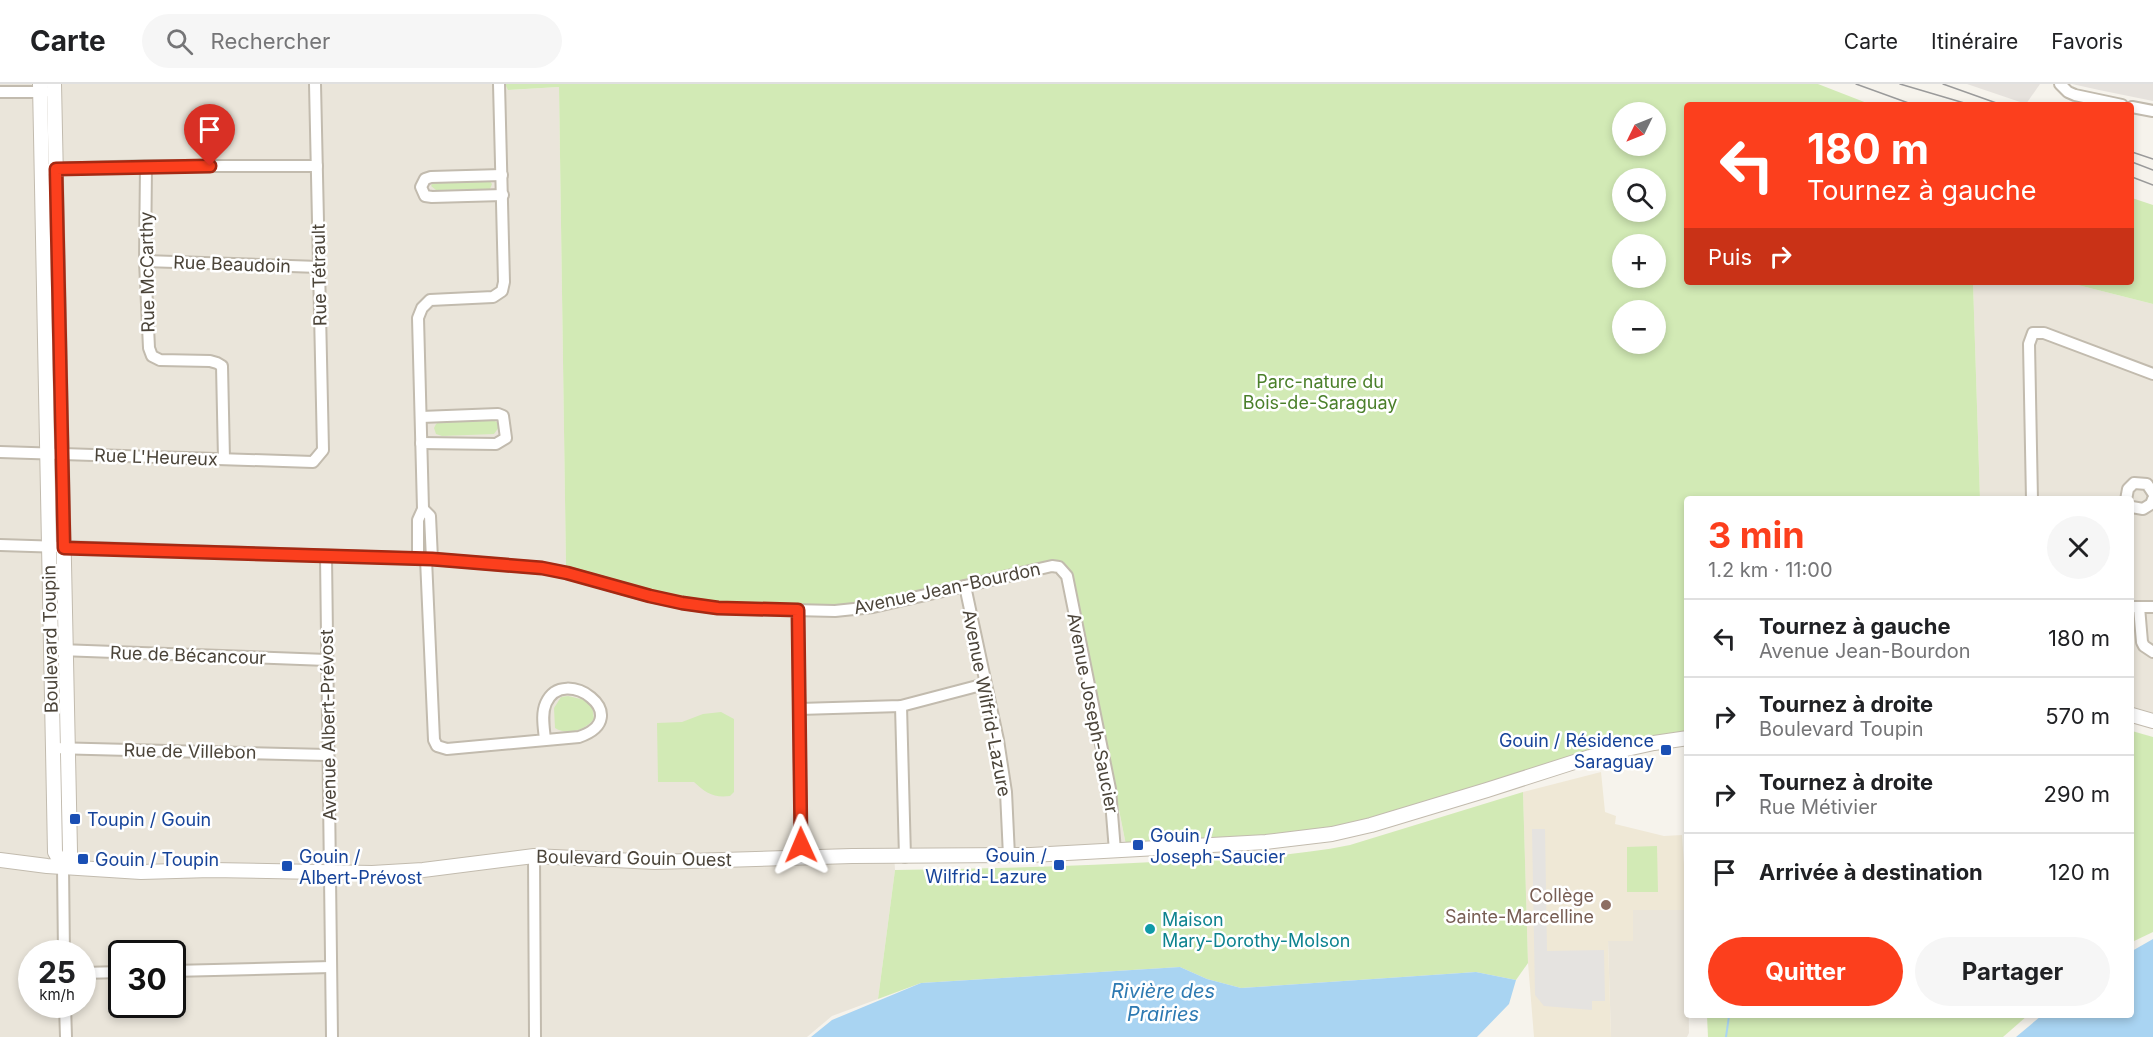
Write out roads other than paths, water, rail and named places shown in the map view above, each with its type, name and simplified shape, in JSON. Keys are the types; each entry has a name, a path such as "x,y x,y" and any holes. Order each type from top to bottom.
{"street":[{"name":"Rue Tétrault","path":"313,462 324,450 315,84"},
{"path":"500,84 504,282 502,291 493,297 430,300 422,308 418,318 423,509 430,516 425,559 434,740 437,746 447,749 579,737 590,733 599,724 601,714 593,697 578,690 564,689 554,693 545,705 545,740"},
{"path":"2061,84 2068,92 2075,95 2108,102"},
{"name":"Boulevard Toupin","path":"40,88 52,748 55,852 63,867 64,940"},
{"path":"0,92 55,88"},
{"name":"Boulevard Toupin","path":"55,88 70,851 70,857 63,867"},
{"path":"2134,107 2153,111"},
{"path":"41,169 146,166 316,166"},
{"name":"Rue McCarthy","path":"146,166 149,348 152,356 160,360 210,361 222,366 224,459"},
{"path":"502,175 431,177 425,179 421,187 425,195 432,197 503,195"},
{"name":"Rue Beaudoin","path":"146,261 319,267"},
{"path":"2031,496 2029,344 2032,334 2044,333 2153,374"},
{"path":"421,417 498,414 503,416 506,438 496,444 421,443"},
{"name":"Rue L'Heureux","path":"0,452 313,462"},
{"path":"2127,496 2127,489 2134,483 2147,484 2153,493"},
{"path":"2134,507 2143,509 2151,504 2153,499"},
{"name":"Avenue Jean-Bourdon","path":"0,545 425,559 550,570 682,603 718,608 835,611 873,607 1052,566 1059,567 1067,576"},
{"name":"Avenue Albert-Prévost","path":"326,556 332,1037"},
{"name":"Avenue Joseph-Saucier","path":"1067,576 1110,789 1115,851"},
{"name":"Avenue Wilfrid-Lazure","path":"964,586 998,740 1006,792 1009,856"},
{"path":"2153,607 2135,607 2142,642 2153,652"},
{"path":"798,610 801,857"},
{"name":"Rue de Bécancour","path":"50,650 327,660"},
{"path":"800,709 901,706 985,684"},
{"path":"901,706 905,856"},
{"path":"2134,716 2153,721"},
{"name":"Boulevard Gouin Ouest","path":"0,860 141,872 211,870 330,873 415,871 534,856 655,862 801,857 1009,856 1266,842 1341,832 1404,816 1590,757 1684,739"},
{"name":"Rue de Villebon","path":"52,748 327,755"},
{"path":"534,856 535,1037"},
{"path":"186,971 331,967"},
{"path":"65,1018 66,1037"}],"water":[{"path":"2153,939 2153,1037 2016,1037 2039,1018 2134,1018 2134,950"},
{"name":"Rivière des Prairies","path":"1180,967 1207,979 1241,988 1476,972 1516,980 1509,1004 1477,1037 811,1037 832,1020 921,983"}],"waterway":[{"path":"1726,1037 1729,1018"}],"tram line":[{"path":"1856,84 1906,102"},
{"path":"1900,84 1961,102"},
{"path":"1943,84 1994,102"},
{"path":"2134,153 2153,159"},
{"path":"2134,163 2153,170"},
{"path":"2134,178 2153,185"}],"place":[{"name":"Gouin / Résidence Saraguay","path":"1666,750"},
{"name":"Toupin / Gouin","path":"75,819"},
{"name":"Gouin / Joseph-Saucier","path":"1138,845"},
{"name":"Gouin / Toupin","path":"83,859"},
{"name":"Gouin / Wilfrid-Lazure","path":"1059,865"},
{"name":"Gouin / Albert-Prévost","path":"287,866"},
{"name":"Collège Sainte-Marcelline","path":"1606,905"},
{"name":"Maison Mary-Dorothy-Molson","path":"1150,929"}],"park label":[{"name":"Parc-nature du Bois-de-Saraguay","path":"1320,391"}]}
